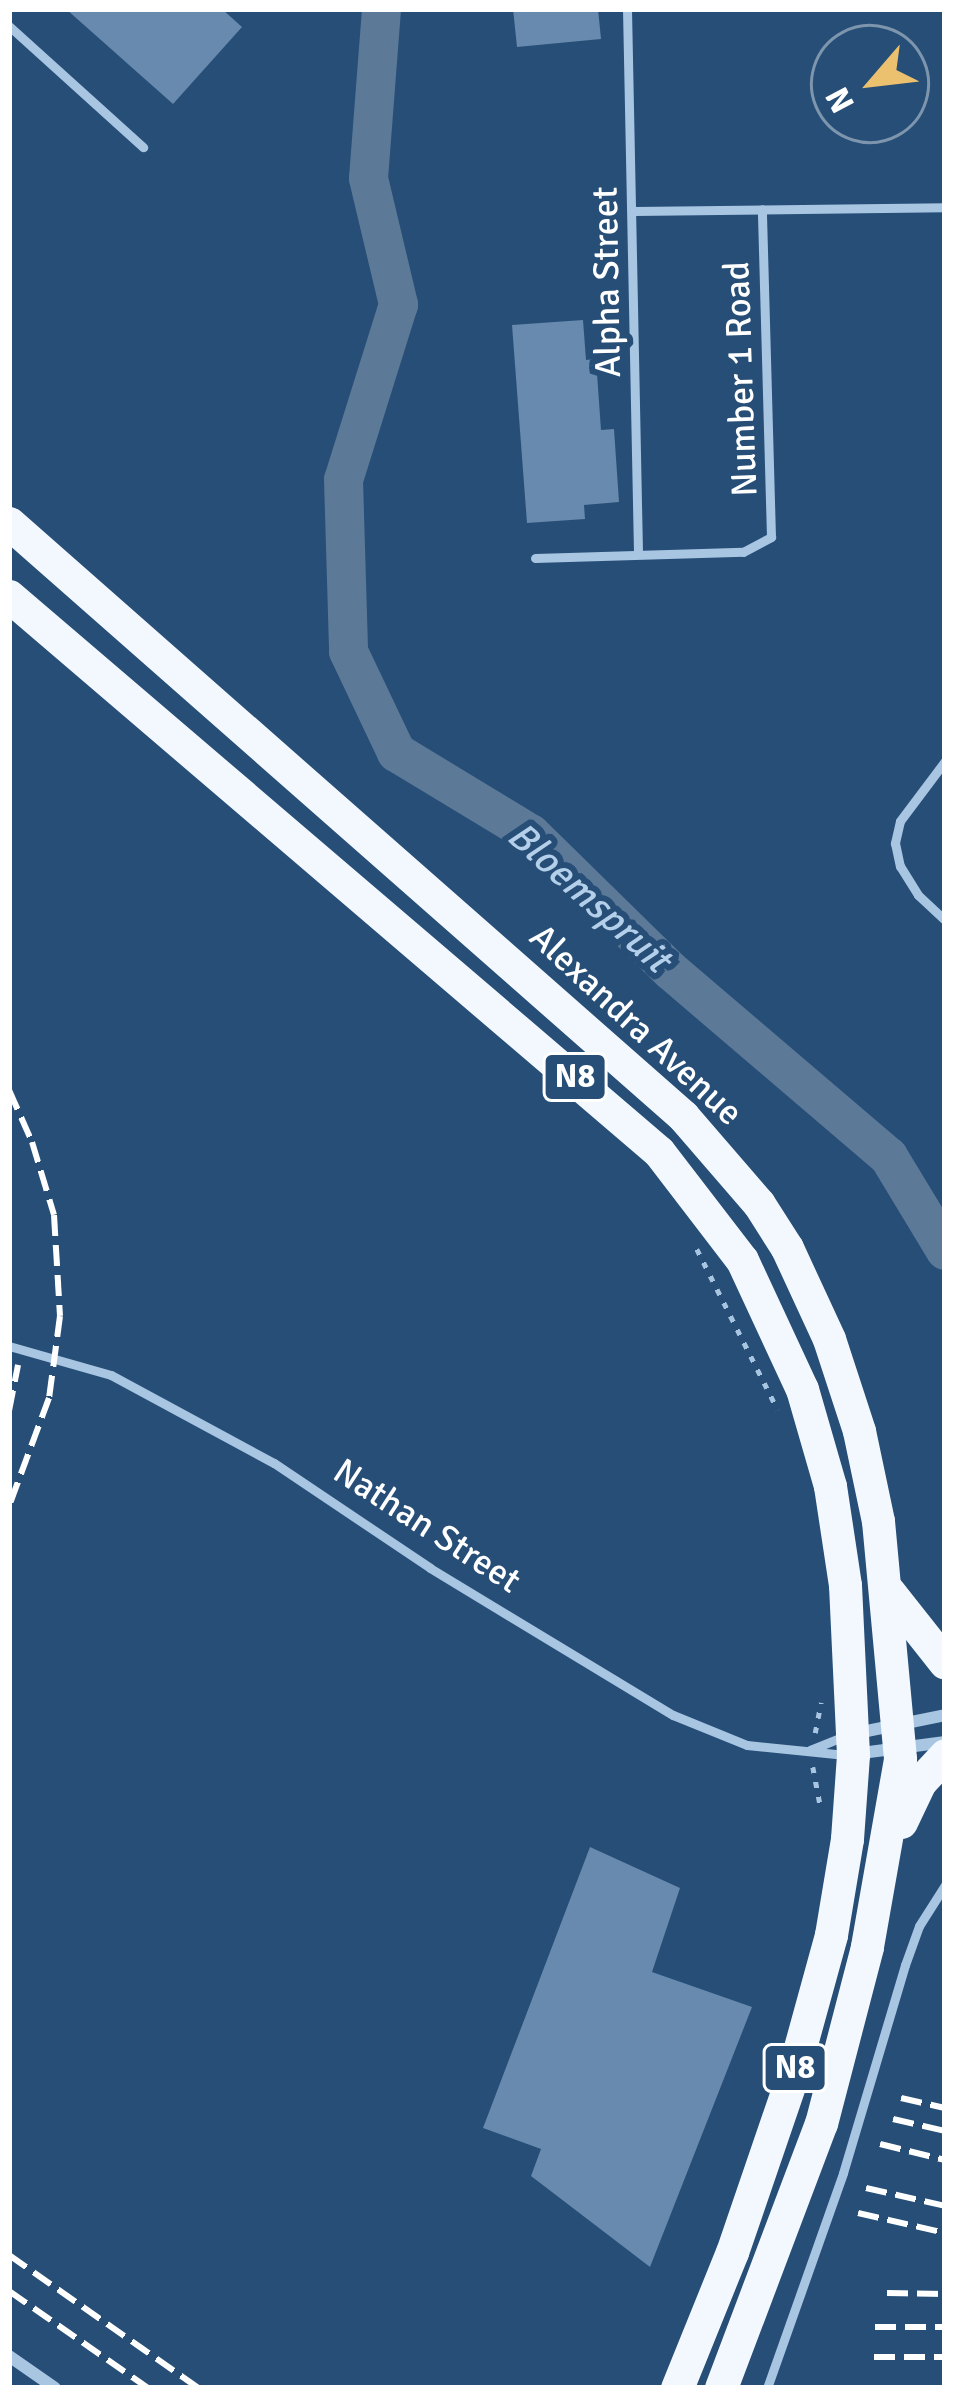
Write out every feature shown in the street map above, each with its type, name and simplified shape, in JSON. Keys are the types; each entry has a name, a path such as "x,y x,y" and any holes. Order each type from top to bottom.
{"highway":[{"name":"Alexandra Avenue","path":"9,523 636,1069 725,1161 787,1248 829,1339 859,1431 888,1590 901,1737 886,1856 821,2123 721,2388"},
{"name":"N8","path":"9,596 620,1116 716,1221 786,1348 819,1442 840,1534 853,1744 840,1891 811,2011 740,2230 677,2388"},
{"path":"888,1590 945,1663"},
{"path":"886,1856 920,1782 945,1755"}],"street":[{"name":"Nathan Street","path":"853,1744 901,1737 945,1715"},
{"name":"Nathan Street","path":"853,1744 901,1737 945,1742"},
{"path":"9,2356 55,2388"}],"lane":[{"name":"Alpha Street","path":"626,9 638,554"},
{"path":"9,26 143,147"},
{"path":"634,212 945,207"},
{"name":"Number 1 Road","path":"638,554 743,551 765,544 775,527 762,209"},
{"path":"535,558 638,554"},
{"path":"945,761 900,821 895,843 900,866 918,895 945,920"},
{"name":"Nathan Street","path":"9,1346 111,1376 274,1463 430,1568 673,1715 747,1745 811,1750 853,1744"},
{"name":"Nathan Street","path":"811,1750 853,1744"},
{"path":"767,2388 843,2173 905,1965 920,1926 945,1885"}],"building":[{"path":"66,9 222,9 242,27 173,104"},
{"path":"513,9 598,9 601,39 517,47"},
{"path":"583,320 586,360 596,359 601,430 614,429 619,502 584,505 585,519 527,523 512,325"},
{"path":"590,1847 680,1888 652,1972 752,2007 650,2267 531,2176 541,2149 483,2128"}],"waterway":[{"name":"Bloemspruit","path":"381,9 368,178 398,304 343,479 348,651 396,752 530,833 670,970 888,1156 945,1250"}],"railway":[{"path":"9,1090 32,1142 54,1215 60,1316 49,1398 9,1506"},
{"path":"9,1411 18,1365"},
{"path":"901,2098 945,2108"},
{"path":"893,2119 945,2131"},
{"path":"880,2144 945,2160"},
{"path":"866,2188 945,2206"},
{"path":"858,2213 945,2233"},
{"path":"9,2255 198,2388"},
{"path":"9,2291 148,2388"},
{"path":"887,2293 945,2294"},
{"path":"875,2327 945,2327"},
{"path":"874,2357 945,2357"}]}
